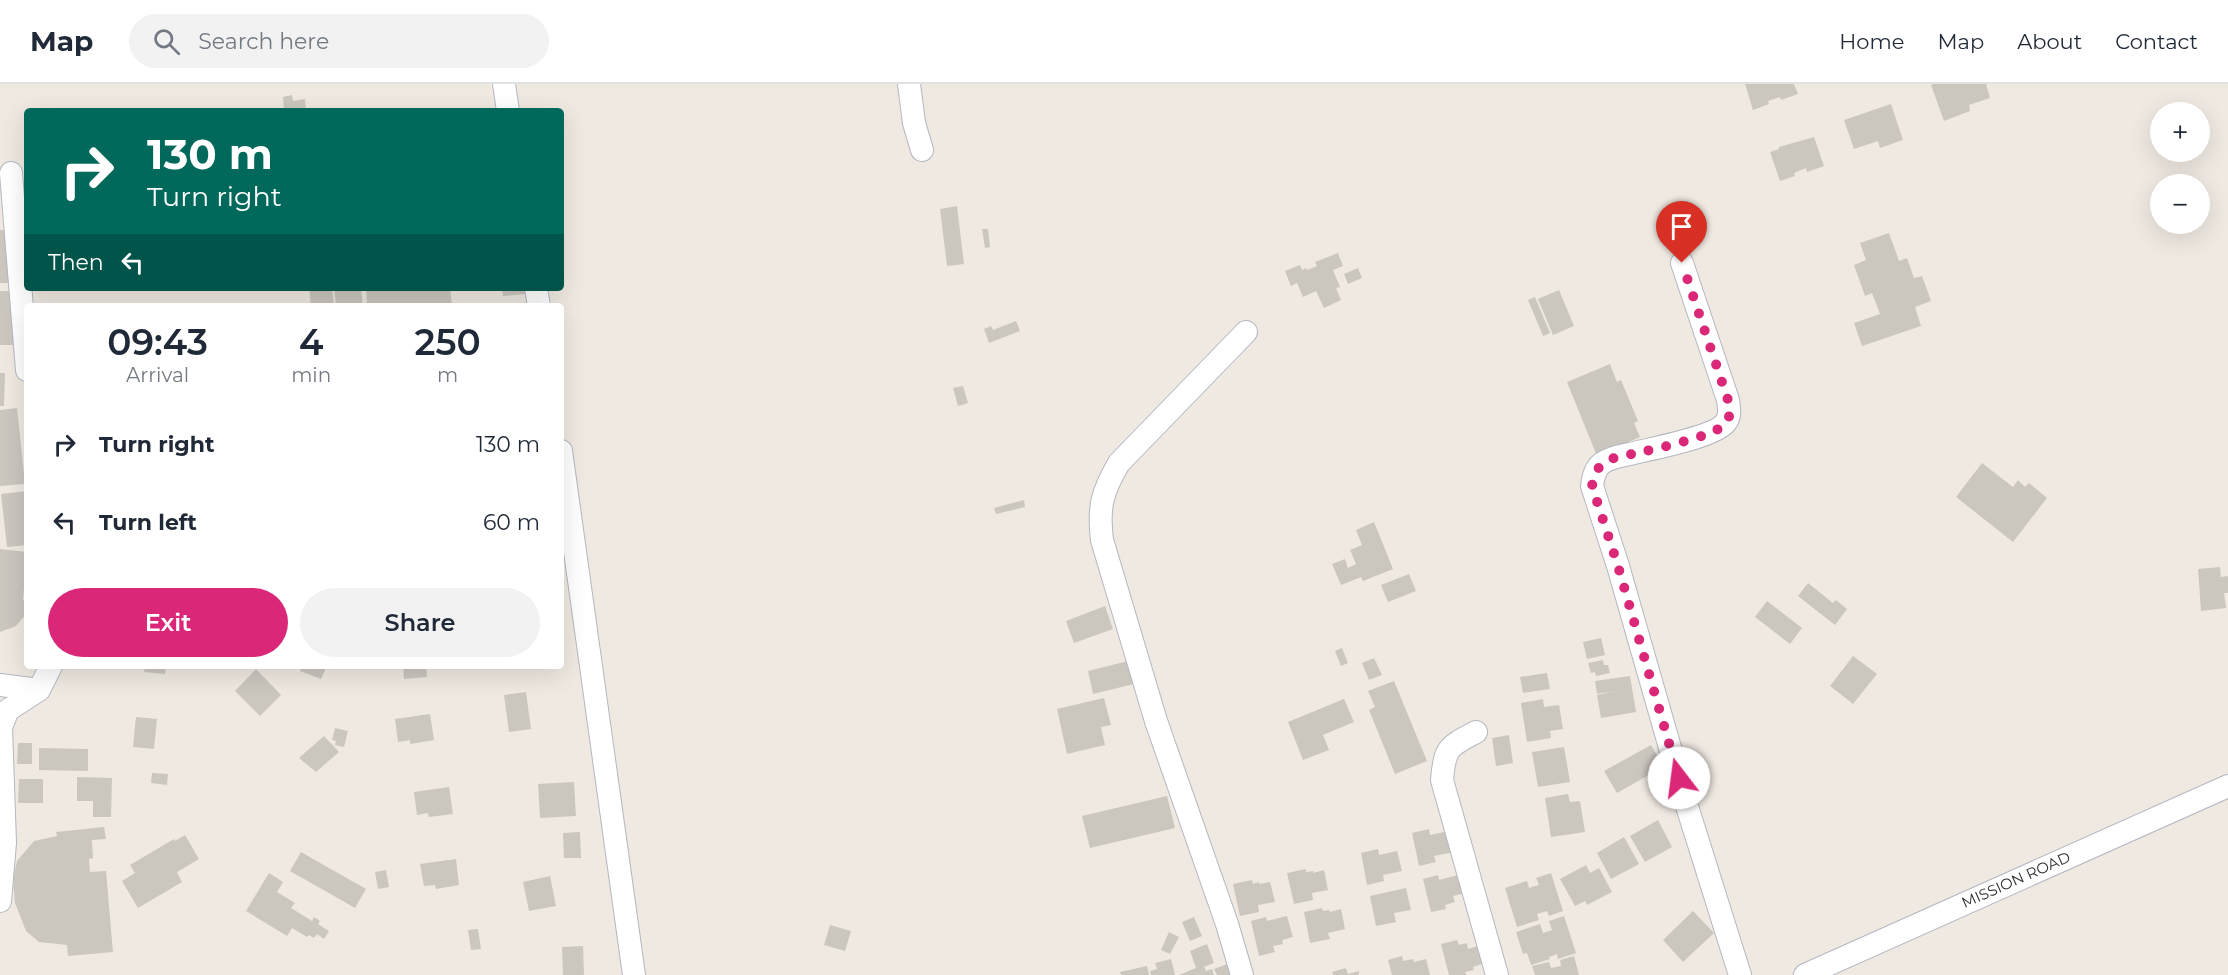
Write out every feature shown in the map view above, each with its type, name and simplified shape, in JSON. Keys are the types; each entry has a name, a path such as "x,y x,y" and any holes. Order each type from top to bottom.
{"street":[{"path":"504,84 508,108"},
{"path":"909,84 914,123 922,150"},
{"path":"11,173 24,333"},
{"path":"1682,263 1728,400 1730,412 1726,423 1703,435 1614,458 1600,464 1594,474 1592,486 1618,566 1685,800 1740,975"},
{"path":"1242,975 1227,924 1155,721 1102,540 1099,513 1105,485 1119,463 1246,332"},
{"path":"564,473 634,975"},
{"path":"0,901 5,843 1,727 8,710 39,690 50,669"},
{"path":"0,685 39,690"},
{"path":"1476,732 1451,745 1444,760 1442,780 1497,975"},
{"name":"MISSION ROAD","path":"1805,975 2228,786"}],"building":[{"path":"1745,84 1794,84 1798,94 1781,100 1780,97 1768,101 1769,104 1753,110"},
{"path":"1986,84 1990,98 1969,105 1970,111 1944,121 1931,85"},
{"path":"292,95 293,101 305,99 306,108 284,108 283,97"},
{"path":"1891,104 1903,140 1880,148 1878,141 1854,149 1844,120"},
{"path":"1814,137 1824,166 1807,172 1806,168 1794,173 1795,176 1780,181 1770,152 1779,147"},
{"path":"957,206 964,264 947,266 940,209"},
{"path":"982,229 988,229 990,247 985,248"},
{"path":"0,230 15,230 14,283 0,283"},
{"path":"1889,233 1899,261 1907,258 1914,278 1922,276 1931,301 1915,307 1921,326 1862,346 1854,323 1880,314 1872,293 1865,296 1854,265 1866,260 1860,243"},
{"path":"1338,253 1343,266 1333,270 1340,287 1336,288 1341,300 1324,308 1316,291 1303,297 1297,283 1291,286 1285,271 1300,265 1302,270 1306,268 1307,270 1317,266 1315,262"},
{"path":"1358,268 1362,278 1348,284 1344,274"},
{"path":"1559,290 1574,326 1553,335 1538,299"},
{"path":"0,291 18,291 17,345 0,345"},
{"path":"309,291 332,291 334,303 311,303"},
{"path":"334,291 361,291 363,303 336,303"},
{"path":"366,291 450,291 452,303 367,303"},
{"path":"502,291 526,291 526,294 503,296"},
{"path":"1535,297 1550,333 1543,336 1528,300"},
{"path":"1016,321 1020,331 989,343 984,329 991,326 993,330"},
{"path":"1610,364 1617,382 1621,380 1638,421 1634,423 1640,437 1597,456 1567,382"},
{"path":"0,373 5,373 4,406 0,406"},
{"path":"963,386 968,403 958,406 953,388"},
{"path":"17,408 24,484 0,486 0,410"},
{"path":"1982,463 2013,487 2018,480 2025,487 2029,483 2047,498 2013,542 1956,497"},
{"path":"24,491 24,545 7,547 1,494"},
{"path":"1024,500 1025,507 996,514 994,508"},
{"path":"1374,522 1393,569 1363,581 1361,577 1341,585 1332,564 1345,559 1348,568 1356,564 1350,550 1362,545 1356,530"},
{"path":"0,549 24,552 24,617 16,626 0,632"},
{"path":"2220,567 2221,577 2228,576 2228,593 2224,593 2226,608 2201,611 2198,569"},
{"path":"1409,574 1416,591 1388,602 1381,585"},
{"path":"1808,583 1833,603 1836,600 1847,609 1835,625 1798,596"},
{"path":"1767,601 1802,628 1790,644 1755,617"},
{"path":"1105,606 1113,629 1074,643 1066,621"},
{"path":"1601,638 1605,655 1587,659 1583,642"},
{"path":"1342,648 1348,663 1341,666 1335,651"},
{"path":"1853,656 1877,674 1853,704 1830,686"},
{"path":"1374,658 1382,675 1369,680 1362,663"},
{"path":"1603,660 1604,665 1608,665 1610,673 1596,676 1595,672 1591,673 1588,663"},
{"path":"1128,661 1134,684 1093,694 1088,671"},
{"path":"144,669 166,669 165,674 144,672"},
{"path":"256,669 281,695 260,716 235,691"},
{"path":"301,669 326,669 321,679 300,671"},
{"path":"403,669 426,669 427,677 404,679"},
{"path":"1547,673 1550,689 1523,693 1520,677"},
{"path":"1630,676 1636,712 1601,718 1597,695 1615,691 1597,694 1595,681"},
{"path":"1394,681 1427,761 1395,774 1369,710 1375,707 1368,691"},
{"path":"526,692 531,729 509,732 504,695"},
{"path":"1104,698 1111,725 1101,727 1105,745 1067,754 1057,709"},
{"path":"1344,699 1354,722 1323,735 1329,750 1303,760 1288,722"},
{"path":"1543,699 1544,707 1559,705 1563,729 1550,731 1551,738 1527,742 1521,703"},
{"path":"430,714 434,740 410,744 410,740 398,742 395,719"},
{"path":"136,717 157,719 154,749 133,747"},
{"path":"335,728 348,731 344,747 335,745 336,741 332,740"},
{"path":"1509,735 1513,763 1496,766 1492,738"},
{"path":"324,736 339,752 316,772 299,758"},
{"path":"18,743 32,743 32,764 17,764"},
{"path":"1651,745 1660,761 1650,766 1654,772 1617,793 1604,771"},
{"path":"1564,747 1570,782 1538,787 1532,752"},
{"path":"39,748 88,749 88,771 39,770"},
{"path":"152,773 168,774 167,785 151,783"},
{"path":"77,777 112,778 111,817 93,817 93,801 77,801"},
{"path":"19,779 43,779 43,803 18,803"},
{"path":"574,782 576,816 540,818 538,784"},
{"path":"449,787 453,814 429,817 428,813 417,815 414,792"},
{"path":"1568,794 1570,802 1580,801 1585,832 1551,837 1545,798"},
{"path":"1167,796 1175,828 1090,848 1082,816"},
{"path":"1658,820 1672,847 1645,862 1630,836"},
{"path":"104,827 106,839 92,840 93,858 89,859 90,872 106,871 113,952 68,956 67,945 39,942 26,931 15,903 13,879 17,861 34,841 57,836 56,832"},
{"path":"1429,829 1430,835 1449,831 1454,852 1434,856 1436,862 1419,866 1412,833"},
{"path":"580,832 581,858 564,858 563,833"},
{"path":"185,835 199,859 177,872 182,882 138,908 122,881 135,873 130,865"},
{"path":"1624,837 1639,864 1611,879 1597,853"},
{"path":"1378,849 1379,855 1397,851 1402,871 1383,875 1384,881 1367,885 1361,853"},
{"path":"301,852 366,889 355,908 290,871"},
{"path":"456,859 459,885 436,889 435,885 424,886 420,864"},
{"path":"1586,865 1590,873 1599,868 1612,892 1587,905 1585,901 1575,906 1560,879"},
{"path":"1306,869 1306,872 1313,871 1313,873 1324,870 1328,890 1312,893 1313,900 1294,904 1287,873"},
{"path":"386,870 389,887 378,889 375,872"},
{"path":"269,873 283,882 277,892 295,903 291,908 312,921 314,917 320,921 318,924 329,931 324,939 317,934 314,938 309,935 307,937 292,928 287,936 246,911"},
{"path":"1551,873 1563,911 1549,916 1547,911 1537,914 1539,920 1517,927 1505,888 1527,881 1529,888 1539,885 1536,878"},
{"path":"1461,874 1466,893 1453,896 1455,902 1445,905 1446,909 1431,912 1423,879 1438,875 1439,880"},
{"path":"550,876 556,906 529,911 523,882"},
{"path":"1252,880 1253,884 1270,882 1275,902 1258,905 1259,912 1240,916 1233,884"},
{"path":"1406,888 1411,910 1394,913 1396,922 1376,926 1370,896"},
{"path":"1322,908 1323,911 1329,910 1330,912 1341,909 1345,929 1328,933 1330,939 1310,943 1304,912"},
{"path":"1693,911 1714,933 1683,962 1663,940"},
{"path":"1287,916 1293,937 1282,940 1283,944 1273,946 1275,952 1259,956 1251,921 1266,917 1267,921"},
{"path":"1564,916 1576,953 1558,959 1557,954 1549,957 1550,959 1531,965 1527,953 1523,954 1516,932 1540,924 1543,933 1552,930 1549,921"},
{"path":"1194,917 1202,936 1190,941 1182,922"},
{"path":"830,925 851,931 845,951 824,945"},
{"path":"478,929 481,949 471,950 468,930"},
{"path":"1169,932 1179,937 1170,954 1161,950"},
{"path":"1457,940 1459,945 1467,943 1468,949 1481,945 1485,963 1473,967 1474,970 1465,972 1466,975 1449,975 1441,944"},
{"path":"1207,944 1214,963 1204,967 1206,971 1212,969 1214,975 1179,975 1196,968 1190,951"},
{"path":"583,946 584,975 563,975 562,947"},
{"path":"1402,956 1403,961 1413,959 1414,962 1426,959 1430,975 1392,975 1388,960"},
{"path":"1574,956 1579,975 1535,975 1532,966 1549,962 1551,968 1561,966 1560,960"},
{"path":"1171,959 1175,975 1151,975 1150,971 1157,969 1155,963"},
{"path":"1227,964 1231,975 1217,975 1214,969"},
{"path":"1147,966 1149,975 1121,975 1120,972"},
{"path":"1346,968 1348,974 1359,971 1359,975 1333,975 1332,972"}],"route":[{"path":"1679,778 1618,566 1592,486 1594,474 1600,464 1614,458 1695,438 1719,429 1726,423 1730,412 1728,400 1682,263"}]}
